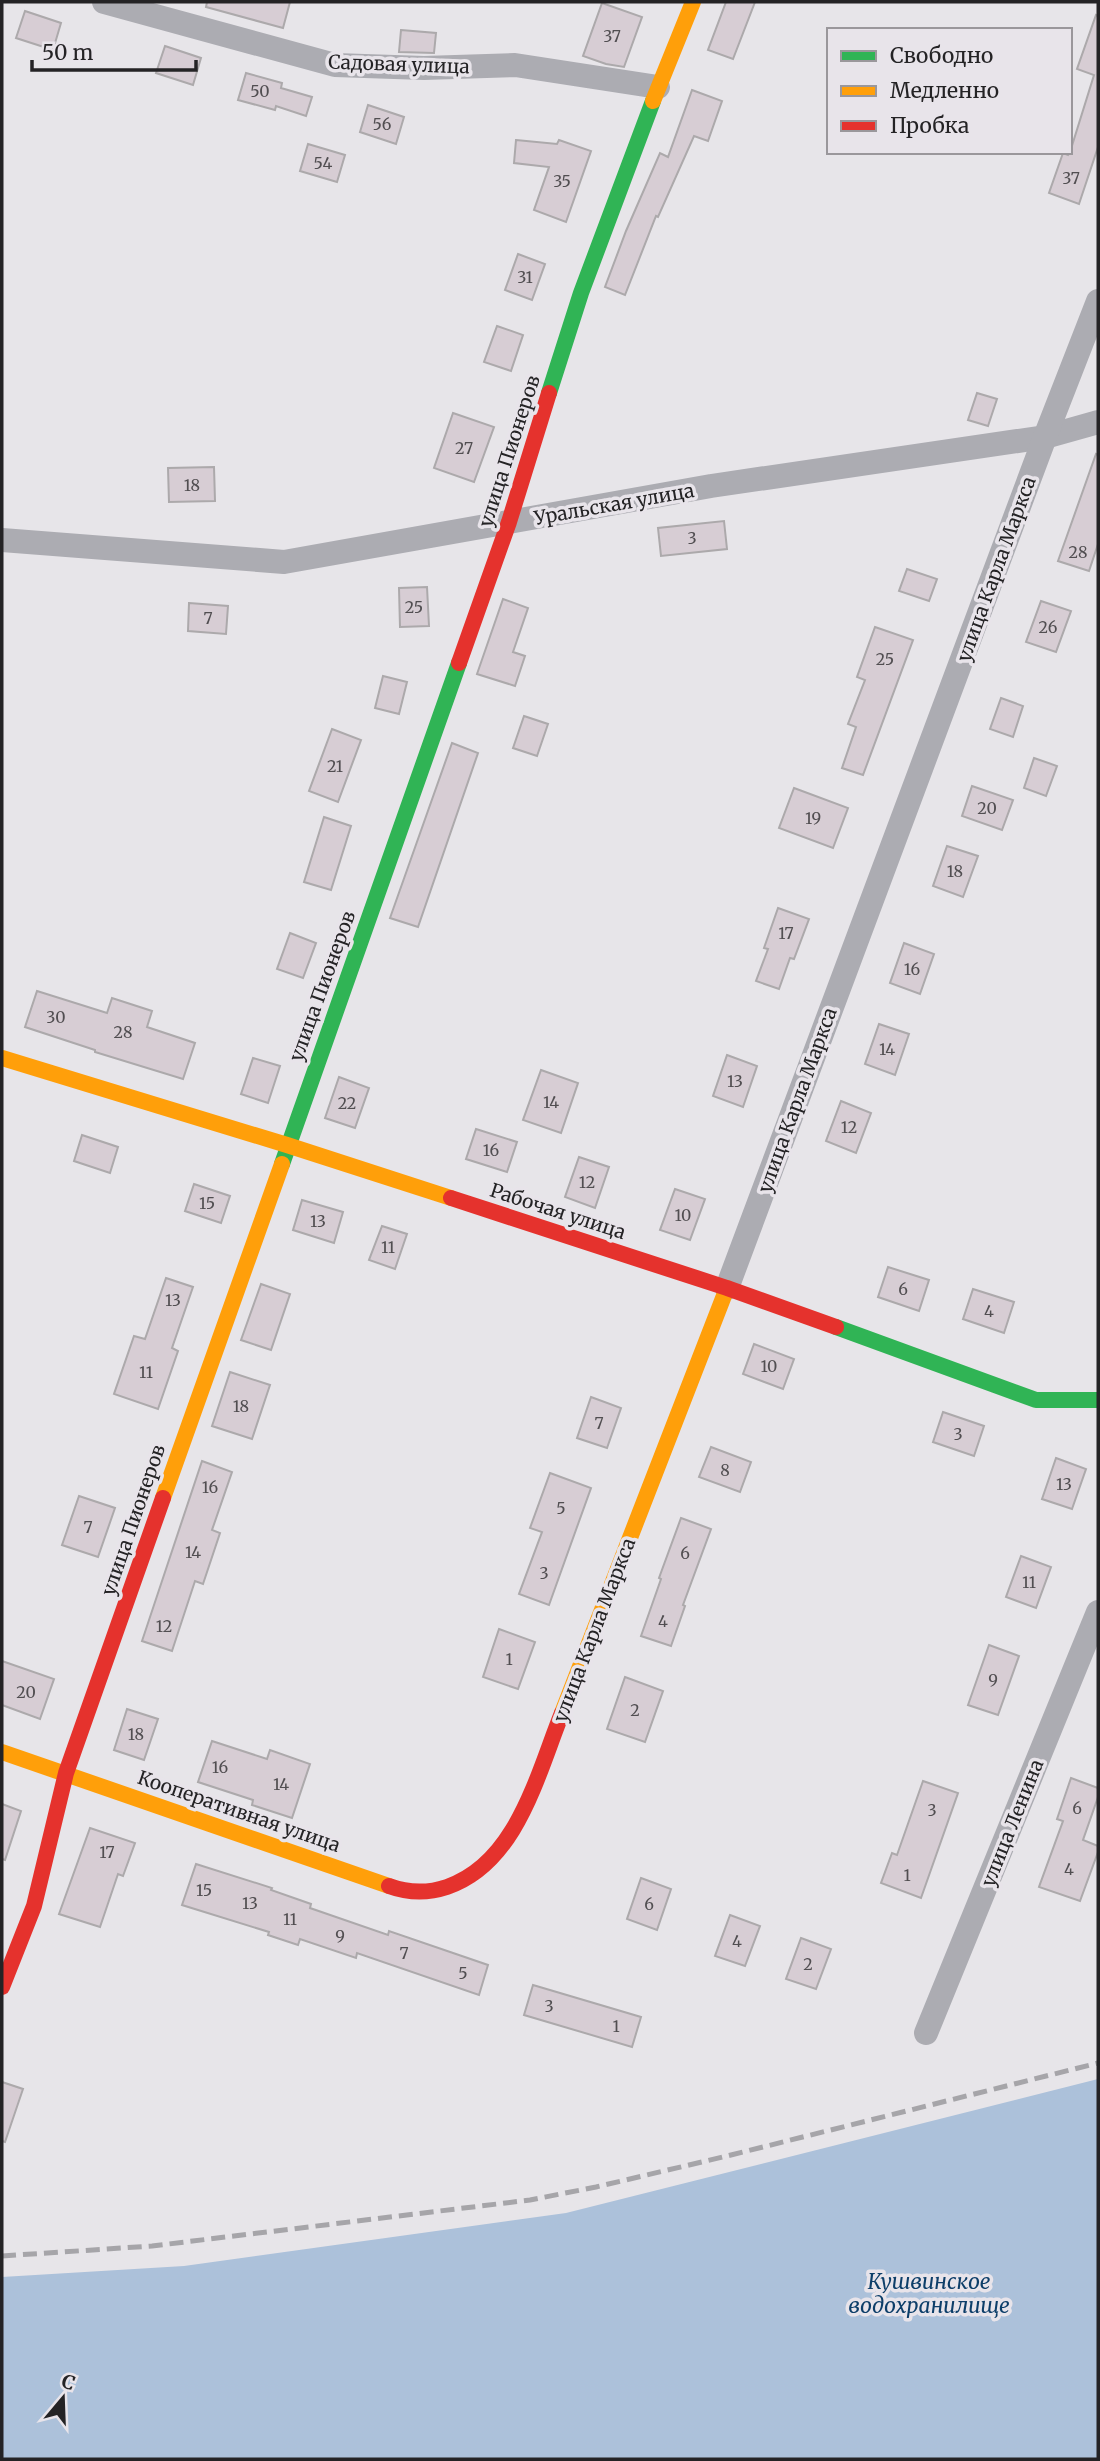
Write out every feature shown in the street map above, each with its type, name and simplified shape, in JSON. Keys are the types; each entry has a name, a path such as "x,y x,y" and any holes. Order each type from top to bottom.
{"street":[{"name":"Садовая улица","path":"104,2 335,65 424,68 515,65 658,87"},
{"name":"улица Пионеров","path":"2,1987 34,1906 66,1773 509,522 582,293 658,87 693,2"},
{"name":"улица Карла Маркса","path":"464,1880 488,1864 508,1843 535,1781 727,1288 1098,301"},
{"name":"Уральская улица","path":"2,540 285,562 711,486 1045,437 1098,422"},
{"name":"Рабочая улица","path":"2,1058 287,1145 727,1288 1036,1400 1098,1400"},
{"name":"улица Ленина","path":"926,2033 1098,1612"},
{"name":"Кооперативная улица","path":"2,1752 400,1890 436,1891 464,1880"}],"water":[{"name":"Кушвинское водохранилище","path":"1098,2079 1098,2459 2,2459 2,2277 184,2266 566,2213"}],"building":[{"path":"207,2 290,2 283,28 206,7"},
{"path":"726,2 755,2 733,59 708,50"},
{"path":"602,3 642,17 624,67 583,56"},
{"path":"25,11 61,23 53,50 16,38"},
{"path":"1096,15 1098,147 1079,204 1049,193 1063,154 1072,154 1072,146 1094,75 1077,69"},
{"path":"401,30 436,33 434,53 399,52"},
{"path":"165,46 201,58 193,85 156,73"},
{"path":"246,73 282,83 281,88 312,97 306,116 276,106 275,110 238,100"},
{"path":"692,90 722,101 708,141 694,136 658,217 656,216 625,295 605,287 660,153 668,157"},
{"path":"368,105 404,117 396,144 360,132"},
{"path":"516,140 557,144 559,140 591,151 566,222 534,210 549,167 514,163"},
{"path":"308,144 345,155 337,182 300,171"},
{"path":"518,254 545,264 532,300 505,290"},
{"path":"497,326 523,335 511,371 484,362"},
{"path":"977,393 997,399 988,426 968,420"},
{"path":"453,413 494,427 474,482 434,468"},
{"path":"1096,454 1098,544 1089,571 1058,561"},
{"path":"214,467 215,501 169,502 168,468"},
{"path":"724,521 727,549 661,556 658,528"},
{"path":"907,569 937,579 929,601 899,591"},
{"path":"427,587 429,626 400,627 399,588"},
{"path":"503,599 528,608 513,652 525,656 515,686 477,674"},
{"path":"1041,601 1071,611 1056,652 1026,642"},
{"path":"189,603 228,606 226,634 188,631"},
{"path":"875,627 913,640 863,775 842,768 856,727 848,724 865,680 857,677"},
{"path":"383,676 407,682 399,714 375,708"},
{"path":"1001,698 1023,706 1013,737 990,729"},
{"path":"524,716 548,724 537,756 513,748"},
{"path":"332,729 361,740 338,802 309,791"},
{"path":"452,743 478,753 418,927 390,918"},
{"path":"1034,758 1057,766 1046,796 1024,788"},
{"path":"972,786 1013,800 1002,830 962,816"},
{"path":"794,788 848,808 833,848 779,828"},
{"path":"324,817 351,826 331,890 304,882"},
{"path":"947,846 978,856 963,897 933,886"},
{"path":"778,908 809,919 794,959 790,958 779,989 756,981 768,949 764,948"},
{"path":"290,933 316,943 303,978 277,969"},
{"path":"904,943 934,954 920,994 890,983"},
{"path":"37,991 107,1013 112,998 152,1011 147,1027 195,1043 183,1079 25,1027"},
{"path":"879,1024 909,1034 895,1075 865,1064"},
{"path":"727,1055 757,1066 743,1107 713,1096"},
{"path":"253,1058 280,1066 268,1103 241,1094"},
{"path":"541,1070 578,1083 561,1133 523,1120"},
{"path":"339,1077 369,1088 355,1128 325,1118"},
{"path":"841,1101 871,1113 856,1153 826,1141"},
{"path":"476,1129 517,1142 507,1172 466,1159"},
{"path":"82,1135 118,1147 110,1173 74,1161"},
{"path":"579,1157 609,1167 595,1208 565,1197"},
{"path":"194,1184 230,1196 221,1223 185,1211"},
{"path":"675,1189 705,1199 690,1240 660,1230"},
{"path":"302,1200 343,1212 334,1243 293,1230"},
{"path":"382,1226 407,1234 395,1269 369,1260"},
{"path":"888,1267 929,1280 919,1311 878,1297"},
{"path":"166,1278 193,1287 172,1348 178,1351 158,1409 114,1394 134,1336 145,1339"},
{"path":"261,1284 290,1294 271,1350 241,1340"},
{"path":"973,1289 1014,1302 1004,1333 963,1319"},
{"path":"754,1344 794,1359 783,1389 743,1374"},
{"path":"230,1372 270,1385 252,1439 212,1426"},
{"path":"591,1397 621,1408 607,1448 577,1438"},
{"path":"943,1412 984,1426 974,1456 933,1442"},
{"path":"711,1447 751,1462 740,1492 699,1477"},
{"path":"1056,1458 1086,1469 1072,1509 1042,1499"},
{"path":"202,1461 232,1472 212,1530 220,1533 203,1584 195,1581 172,1651 142,1641"},
{"path":"550,1473 591,1488 549,1605 519,1594 542,1532 530,1528"},
{"path":"79,1496 115,1508 98,1557 62,1545"},
{"path":"681,1518 711,1529 671,1646 641,1636"},
{"path":"1021,1556 1051,1567 1036,1608 1006,1597"},
{"path":"499,1629 535,1642 518,1689 483,1677"},
{"path":"989,1645 1019,1656 998,1715 968,1705"},
{"path":"2,1661 54,1679 40,1719 2,1705"},
{"path":"625,1677 663,1691 645,1742 607,1729"},
{"path":"127,1709 158,1719 144,1760 114,1750"},
{"path":"212,1741 267,1759 270,1750 310,1764 292,1818 252,1805 253,1800 198,1782"},
{"path":"1071,1778 1098,1788 1098,1797 1083,1840 1098,1846 1098,1852 1080,1901 1039,1887 1063,1821 1057,1819"},
{"path":"923,1781 958,1793 921,1898 881,1883 892,1853 897,1855"},
{"path":"2,1804 21,1811 5,1860 2,1859"},
{"path":"90,1828 135,1843 123,1876 118,1874 100,1927 59,1914"},
{"path":"196,1864 272,1888 271,1890 311,1904 310,1908 388,1935 389,1931 488,1965 479,1995 357,1953 356,1958 300,1939 298,1945 268,1935 269,1932 182,1905"},
{"path":"641,1878 671,1889 657,1930 627,1919"},
{"path":"730,1915 760,1926 745,1966 715,1956"},
{"path":"801,1938 831,1949 816,1989 786,1979"},
{"path":"533,1985 641,2017 632,2047 524,2015"},
{"path":"2,2082 23,2089 5,2142 2,2141"}],"railway":[{"path":"2,2256 152,2246 530,2200 727,2156 1098,2063"}],"traffic: fast":[{"path":"549,393 581,293 653,101"},
{"path":"282,1164 459,663"},
{"path":"836,1327 1036,1400 1098,1400"}],"traffic: slow":[{"path":"653,101 693,2"},
{"path":"2,1058 451,1198"},
{"path":"163,1498 282,1164"},
{"path":"562,1713 727,1288"},
{"path":"2,1752 389,1886"}],"traffic: jam":[{"path":"459,663 509,522 549,393"},
{"path":"451,1198 727,1288 836,1327"},
{"path":"2,1987 34,1906 66,1773 163,1498"},
{"path":"389,1886 411,1891 440,1889 471,1875 491,1858 508,1838 521,1814 562,1713"}]}
